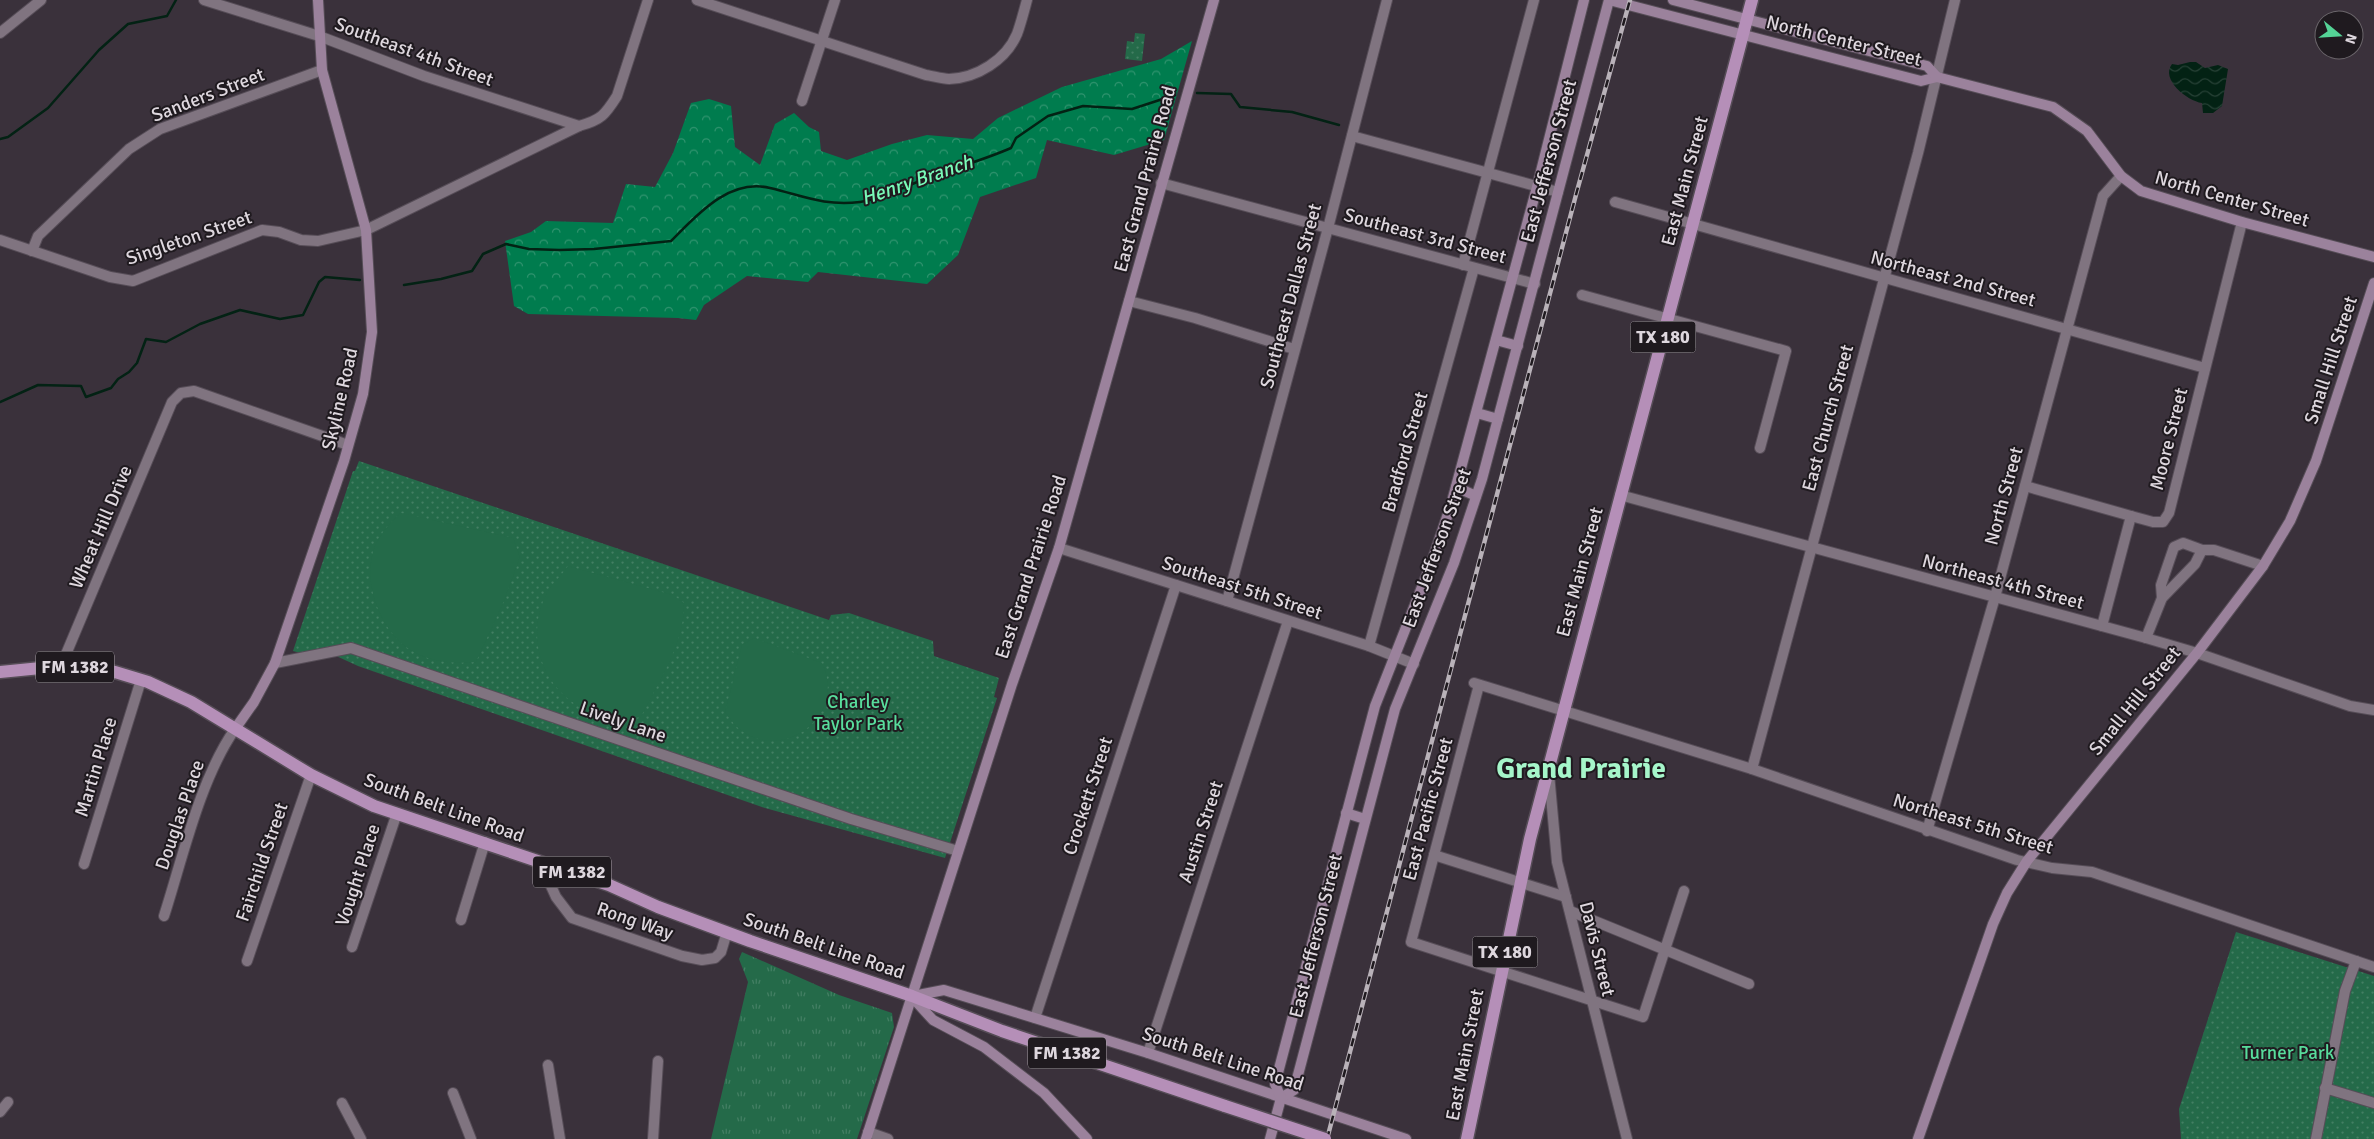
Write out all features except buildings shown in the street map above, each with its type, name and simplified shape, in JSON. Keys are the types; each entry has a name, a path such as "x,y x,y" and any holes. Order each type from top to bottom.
{"main road":[{"name":"TX 180","path":"1747,20 1752,0"},
{"name":"East Main Street","path":"1467,1139 1500,971 1548,766 1747,20"},
{"name":"South Belt Line Road","path":"0,672 61,666 115,672 141,680 190,702 311,775 374,806 609,885 658,907 850,977 912,996 1002,1031 1325,1139"}],"street":[{"path":"0,33 41,0"},
{"name":"Southeast 4th Street","path":"204,0 319,36 424,76 580,126"},
{"name":"Skyline Road","path":"235,729 254,702 275,663 348,445 363,394 372,332 366,230 322,70 318,0"},
{"path":"580,126 597,121 608,110 616,96 648,0"},
{"path":"697,0 926,75 947,79 968,76 985,69 1001,57 1016,35 1027,0"},
{"path":"802,101 835,0"},
{"name":"East Grand Prairie Road","path":"867,1136 958,850 1059,548 1214,0"},
{"name":"Southeast Dallas Street","path":"1227,601 1328,228 1387,0"},
{"path":"1463,265 1534,0"},
{"name":"East Jefferson Street","path":"1270,1139 1281,1098 1275,1084 1375,706 1393,656 1431,564 1456,487 1537,187 1584,0"},
{"name":"East Jefferson Street","path":"1281,1098 1294,1090 1395,709 1454,564 1476,496 1518,346 1609,0"},
{"name":"North Center Street","path":"1609,0 1921,81 1937,77 2053,107 2087,131 2121,176 2141,191 2242,222 2374,257"},
{"name":"North Center Street","path":"1673,0 1926,66 1937,77"},
{"name":"East Church Street","path":"1752,769 1956,0"},
{"name":"Sanders Street","path":"32,251 38,236 129,149 160,129 322,70"},
{"name":"Singleton Street","path":"0,240 110,277 133,281 262,230 280,232 301,240 318,241 366,230 580,126"},
{"path":"1352,136 1558,192"},
{"name":"North Street","path":"1927,831 1995,597 2103,196 2121,176"},
{"name":"Southeast 3rd Street","path":"1161,183 1534,284"},
{"name":"Northeast 2nd Street","path":"1615,202 2205,368"},
{"name":"Moore Street","path":"2131,516 2153,522 2162,522 2169,513 2242,222"},
{"name":"Bradford Street","path":"1369,646 1474,268"},
{"name":"Small Hill Street","path":"1918,1139 1993,924 2007,893 2027,861 2196,653 2263,566 2290,521 2316,461 2374,283"},
{"path":"1582,295 1786,351 1760,448"},
{"path":"1129,301 1195,318 1294,349"},
{"path":"1496,340 1518,346"},
{"name":"Wheat Hill Drive","path":"61,666 172,402 186,391 194,391 348,445"},
{"path":"1477,413 1498,419"},
{"path":"2025,486 2131,516 2102,626"},
{"path":"1456,487 1476,496"},
{"name":"Northeast 4th Street","path":"1620,495 1811,549 2146,638 2196,653 2350,706 2374,710"},
{"path":"2162,598 2161,585 2174,547 2183,543 2202,550 2214,550 2263,566"},
{"name":"Southeast 5th Street","path":"1059,548 1369,646 1414,664"},
{"path":"2146,638 2162,598 2195,564 2202,550"},
{"name":"Crockett Street","path":"1034,1018 1176,585"},
{"name":"Austin Street","path":"1148,1053 1288,621"},
{"name":"Lively Lane","path":"275,663 351,648 842,815 958,850"},
{"name":"Martin Place","path":"84,864 141,680"},
{"name":"East Pacific Street","path":"1500,971 1411,942 1476,684 1563,712"},
{"name":"Northeast 5th Street","path":"1563,712 1752,769 1927,831 2017,860 2052,868 2092,872 2374,967"},
{"name":"Douglas Place","path":"164,916 198,811 222,748 235,729"},
{"name":"Davis Street","path":"1548,766 1558,862 1627,1139"},
{"name":"Fairchild Street","path":"246,961 311,775"},
{"name":"Vought Place","path":"352,947 397,813"},
{"path":"1346,813 1365,819"},
{"path":"462,920 485,842"},
{"path":"1434,855 1566,897"},
{"name":"Rong Way","path":"558,868 551,886 556,897 572,918 682,956 702,960 715,958 721,952 726,932"},
{"path":"1500,971 1642,1017 1684,891"},
{"path":"1570,912 1666,948 1749,984"},
{"path":"2316,1139 2345,991 2356,961"},
{"name":"South Belt Line Road","path":"912,996 944,990 1148,1053 1406,1139"},
{"path":"912,996 933,1020 984,1046 1044,1093 1087,1139"},
{"path":"653,1139 658,1061"},
{"path":"548,1065 560,1139"},
{"path":"2325,1088 2374,1103"},
{"path":"453,1093 470,1139"},
{"path":"0,1112 8,1102"},
{"path":"342,1103 361,1139"},
{"path":"867,1136 888,1139"}],"green space":[{"path":"1135,33 1145,34 1142,61 1125,59 1127,41 1134,42"},
{"path":"1192,41 1164,140 1114,155 1047,140 1036,178 980,197 958,255 927,284 818,272 808,282 747,276 704,305 696,320 528,314 514,306 505,241 531,232 546,221 613,223 626,184 655,187 673,153 691,103 709,99 731,106 735,147 760,165 775,124 794,113 809,127 819,132 821,151 847,160 892,144 927,135 973,139 998,118 1062,87 1161,59"},
{"name":"Charley Taylor Park","path":"359,461 829,620 831,615 849,613 933,641 934,656 999,678 994,697 997,698 945,858 765,808 358,666 321,649 304,654 293,651 353,471 355,471"},
{"path":"401,513 513,538 520,557 504,601 476,662 457,663 422,656 406,647 396,638 380,615 372,587 371,559 380,537"},
{"path":"568,566 673,595 684,603 680,633 675,647 641,717 615,719 593,714 568,698 556,687 547,673 541,658 537,626 547,593"},
{"path":"754,638 822,663 828,683 826,701 818,717 806,730 790,738 772,741 754,738 737,727 725,712 742,645"},
{"name":"Turner Park","path":"2236,932 2374,976 2374,1139 2181,1139 2179,1109"},
{"path":"742,952 839,995 892,1013 894,1027 857,1139 711,1139 748,982 739,959"}],"water":[{"path":"2196,62 2205,68 2218,65 2228,69 2222,106 2213,113 2203,113 2202,103 2183,94 2172,82 2169,70 2172,64 2178,65"}],"waterway":[{"path":"0,139 8,137 48,108 99,50 128,24 167,16 176,0"},
{"name":"Henry Branch","path":"1197,93 1231,94 1240,107 1292,112 1339,125"},
{"name":"Henry Branch","path":"404,285 441,279 472,271 483,254 506,244 529,249 559,250 594,249 671,241 703,210 715,201 741,188 755,186 770,188 814,200 835,203 869,200 1011,148 1016,138 1048,116 1083,106 1132,109 1175,95"},
{"name":"Henry Branch","path":"0,402 38,385 81,386 86,397 111,388 118,379 129,372 137,363 146,339 166,342 200,324 240,310 280,319 303,315 319,282 325,277 360,280"}],"railway":[{"path":"1327,1139 1577,191 1630,0"}],"district":[{"name":"Grand Prairie","path":"1581,768"}]}
